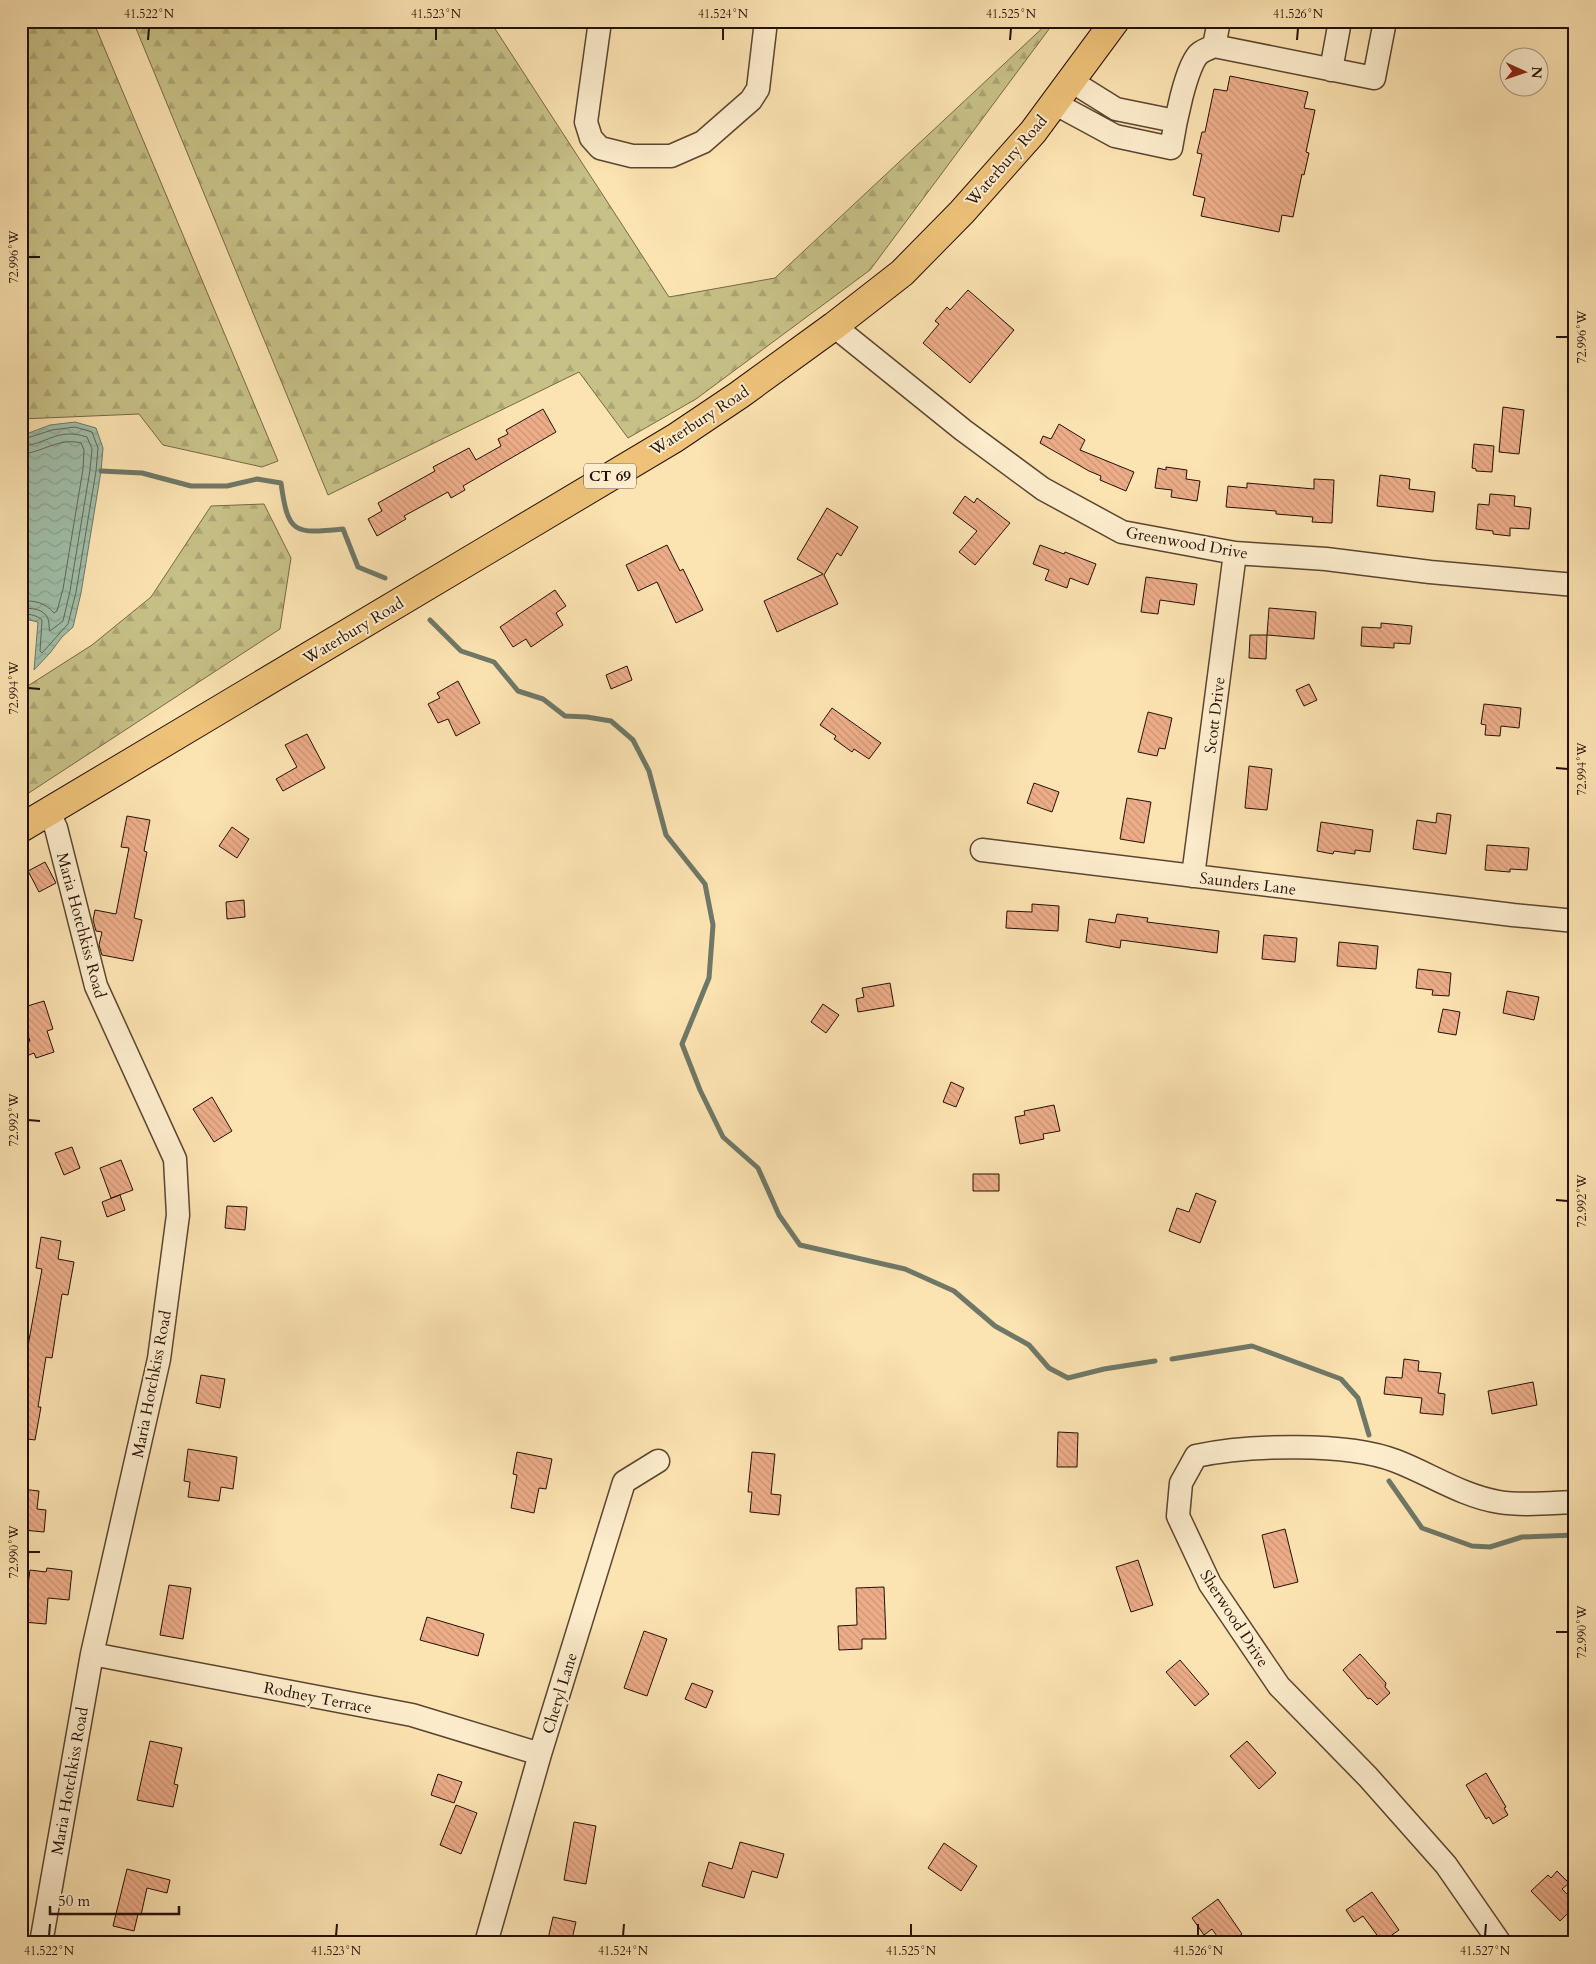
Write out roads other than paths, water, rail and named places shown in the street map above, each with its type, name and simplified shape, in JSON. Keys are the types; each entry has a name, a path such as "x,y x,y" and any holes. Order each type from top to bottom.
{"main road":[{"name":"Waterbury Road","path":"21,828 675,438 739,395 834,326 902,273 962,212 1033,132 1115,21"}],"street":[{"path":"600,21 586,122 591,138 600,148 632,156 671,156 703,142 751,100 758,89 766,21"},
{"path":"1214,46 1220,21"},
{"path":"1331,70 1340,21"},
{"path":"1054,104 1115,136 1171,148 1175,121 1191,66 1199,53 1214,46 1374,78 1385,21"},
{"path":"1071,81 1116,109 1175,121"},
{"name":"Greenwood Drive","path":"834,326 963,430 1043,489 1122,532 1235,553 1326,559 1430,572 1575,585"},
{"name":"Scott Drive","path":"1193,876 1235,553"},
{"name":"Maria Hotchkiss Road","path":"41,1943 92,1654 159,1359 178,1216 175,1159 96,986 56,828 48,811"},
{"name":"Saunders Lane","path":"982,850 1575,921"},
{"name":"Sherwood Drive","path":"1500,1943 1446,1865 1368,1777 1279,1686 1210,1584 1178,1516 1181,1483 1196,1456 1242,1449 1320,1448 1359,1452 1395,1461 1448,1485 1498,1502 1526,1504 1575,1502"},
{"name":"Cheryl Lane","path":"486,1943 540,1754 624,1482 658,1461"},
{"name":"Rodney Terrace","path":"92,1654 412,1715 540,1754"}],"water":[{"path":"75,422 96,428 103,448 81,593 73,627 34,670 38,622 25,619 21,621 21,436 50,425"}],"waterway":[{"path":"101,471 142,473 191,486 227,486 257,479 281,483 287,512 296,527 314,531 343,529 358,567 385,578"},
{"path":"430,620 461,651 494,662 518,691 543,699 565,716 611,721 633,740 649,771 666,835 705,884 713,925 709,978 682,1044 700,1090 723,1137 758,1168 779,1215 800,1245 905,1269 954,1291 995,1326 1029,1345 1049,1368 1068,1378 1104,1369 1155,1361"},
{"path":"1172,1359 1252,1346 1341,1379 1358,1398 1369,1435"},
{"path":"1389,1481 1422,1528 1472,1546 1490,1547 1522,1537 1575,1535"}]}
